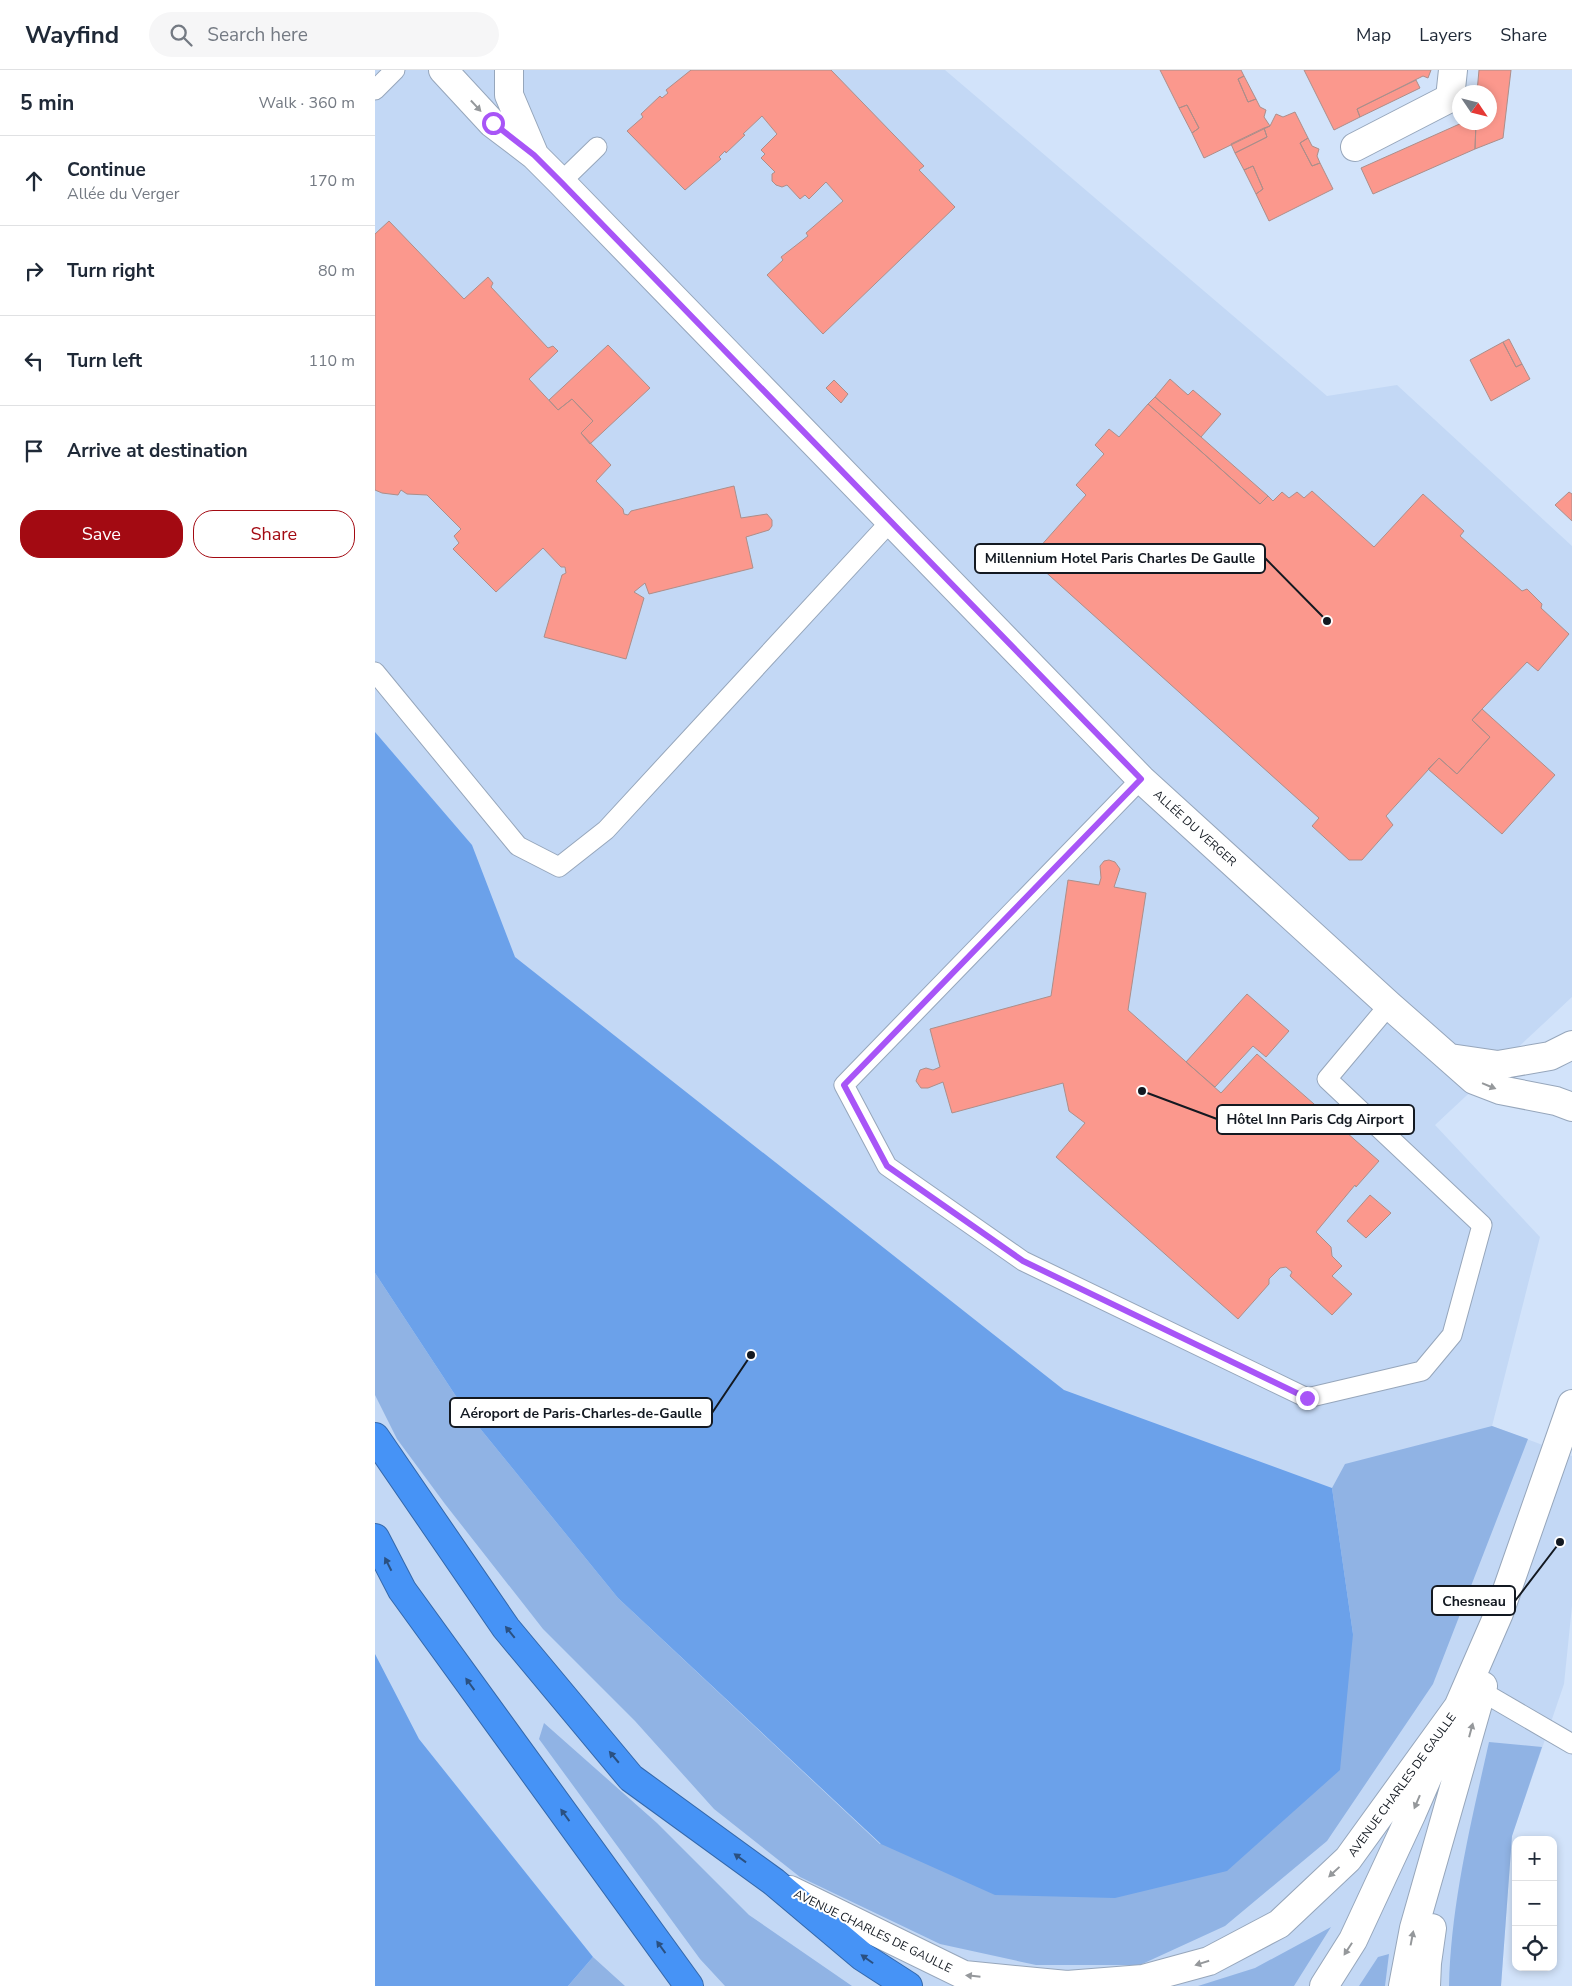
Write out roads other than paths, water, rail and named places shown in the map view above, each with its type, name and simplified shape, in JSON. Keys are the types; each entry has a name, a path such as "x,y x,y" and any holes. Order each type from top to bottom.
{"highway":[{"path":"375,1437 506,1628 631,1778 774,1882 863,1957 908,1986"},
{"path":"375,1538 402,1590 689,1986"}],"street":[{"name":"ALLÉE DU VERGER","path":"443,70 493,123 534,155 561,182 1141,779 1474,1080 1500,1090 1556,1101 1572,1107"},
{"name":"ALLÉE DU VERGER","path":"509,70 509,95 534,155"},
{"path":"1355,147 1450,98 1453,70"},
{"path":"1450,1058 1498,1065 1550,1056 1572,1045"},
{"name":"AVENUE CHARLES DE GAULLE","path":"1324,1986 1353,1940 1459,1707 1499,1613 1572,1404"},
{"name":"AVENUE CHARLES DE GAULLE","path":"1403,1986 1414,1928 1458,1777 1499,1613"},
{"name":"AVENUE CHARLES DE GAULLE","path":"774,1882 965,1975 1067,1986 1143,1979 1209,1961 1279,1924 1348,1859 1459,1707"},
{"name":"AVENUE CHARLES DE GAULLE","path":"1426,1986 1427,1963 1458,1777"}],"lane":[{"path":"375,90 395,70"},
{"path":"561,182 597,148"},
{"path":"375,672 518,846 559,867 606,830 890,522"},
{"path":"1141,779 844,1085 887,1166 1023,1261 1307,1398 1422,1371 1452,1335 1482,1225 1327,1078 1389,1005"},
{"path":"1481,1691 1572,1744"}],"place":[{"name":"Millennium Hotel Paris Charles De Gaulle","path":"1327,621"},
{"name":"Hôtel Inn Paris Cdg Airport","path":"1142,1091"},
{"name":"Aéroport de Paris-Charles-de-Gaulle","path":"751,1355"},
{"name":"Chesneau","path":"1560,1542"}]}
